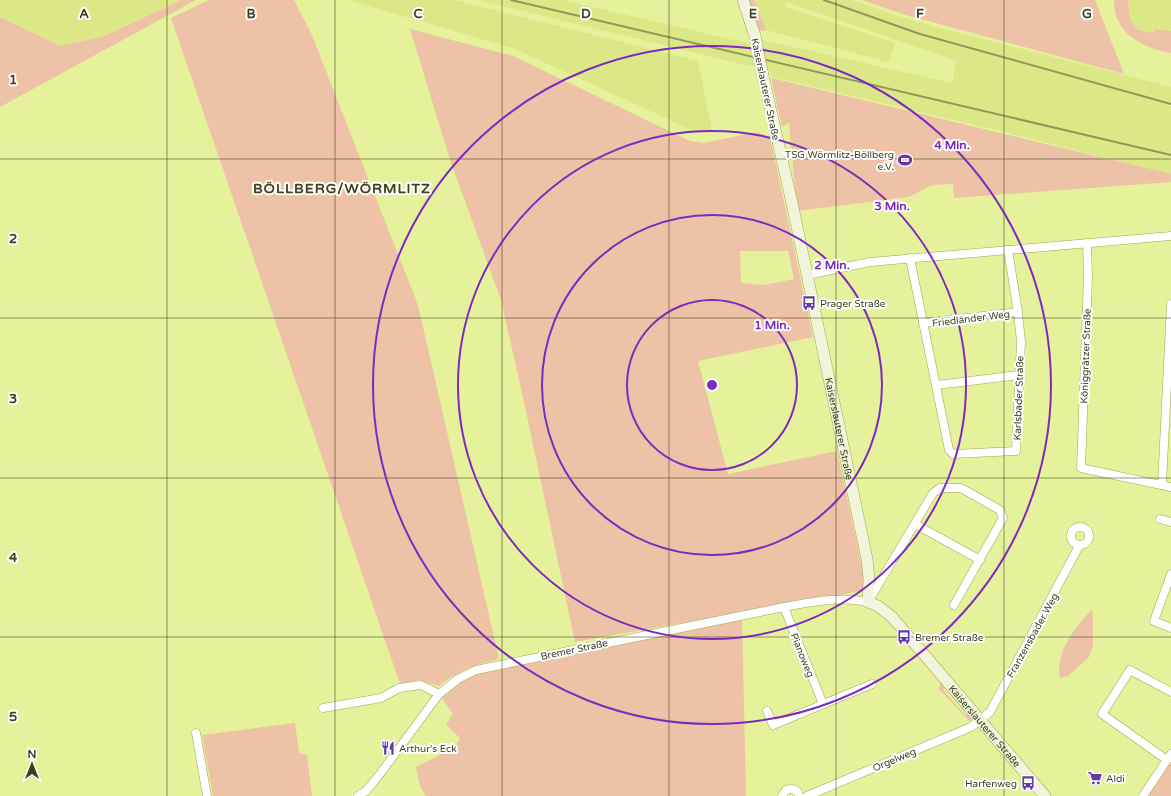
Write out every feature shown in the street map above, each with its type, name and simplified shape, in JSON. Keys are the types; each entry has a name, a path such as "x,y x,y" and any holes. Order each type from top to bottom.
{"street":[{"name":"Kaiserslauterer Straße","path":"743,0 755,36 867,559 869,579 868,602 878,606 892,617 1045,796"},
{"path":"807,275 870,262 1171,236"},
{"name":"Königgrätzer Straße","path":"1086,243 1088,276 1081,468 1162,485"},
{"name":"Karlsbader Straße","path":"910,258 949,450 952,454 1016,451 1020,342 1018,312 1008,250"},
{"path":"1171,304 1170,376 1162,485 1171,487"},
{"name":"Friedländer Weg","path":"923,323 1018,312"},
{"path":"937,385 1019,375"},
{"path":"868,602 916,524 933,493 940,488 961,488 1000,510 1003,518 954,605"},
{"path":"1160,519 1171,522"},
{"path":"916,524 980,560"},
{"name":"Franzensbader Weg","path":"980,720 990,712 1079,546"},
{"path":"1171,574 1154,621 1171,628"},
{"name":"Bremer Straße","path":"358,796 366,791 380,774 439,694 458,679 476,670 784,607 848,599 868,602"},
{"name":"Pianoweg","path":"784,607 823,704"},
{"path":"1143,796 1169,757 1102,714 1130,670 1171,692"},
{"path":"767,711 773,725 872,684"},
{"path":"323,708 381,698 399,688 421,685 439,694"},
{"name":"Orgelweg","path":"807,796 970,727 980,720"},
{"path":"196,733 207,796"},
{"path":"782,796 786,790 792,789 797,791 800,796"}],"shaded area":[{"path":"0,0 182,0 102,37 60,46 0,17"},
{"path":"182,0 196,0 0,107 0,17 60,46 102,37"},
{"path":"209,0 294,0 311,33 418,305 499,659 468,669 453,676 439,686 419,680 400,684 171,18"},
{"path":"348,0 454,0 698,61 712,131 698,133 513,48"},
{"path":"478,0 563,0 764,47 762,40 952,83 957,61 787,2 785,7 895,43 889,62 766,30 754,0 854,0 894,15 944,29 1171,87 1171,175 1013,134 772,77 770,71"},
{"path":"749,0 754,0 766,30 758,30"},
{"path":"862,0 1095,0 1124,74 906,15"},
{"path":"1114,0 1128,0 1130,20 1138,30 1154,33 1155,29 1171,31 1171,53 1160,51 1140,43 1124,30 1115,12"},
{"path":"1128,0 1171,0 1171,31 1155,29 1154,33 1138,30 1130,20"},
{"path":"410,29 513,56 690,141 704,143 757,132 770,137 813,337 698,361 728,474 837,451 867,590 575,642 501,300 451,163","holes":["740,251 788,251 794,279 764,285 741,283"]},
{"name":"TSG Wörmlitz-Böllberg e.V.","path":"771,78 1171,174 1171,182 954,198 953,184 932,185 909,197 797,211 789,123 782,127"},
{"path":"1092,609 1093,646 1089,657 1068,676 1060,678 1060,658 1063,649 1073,632"},
{"path":"742,616 746,796 426,796 420,786 416,767 455,747 460,738 446,725 453,714 439,694 476,670"},
{"path":"941,682 945,688 943,690 965,715 968,714 971,718 970,722 939,689"},
{"path":"295,723 299,753 307,755 312,796 213,796 202,735"},
{"path":"1171,754 1171,796 1143,796"}],"railway":[{"path":"511,0 1171,155"},
{"path":"824,0 920,34 1171,104"}],"place":[{"name":"TSG Wörmlitz-Böllberg e.V.","path":"905,160"},
{"name":"Prager Straße","path":"809,303"},
{"name":"Bremer Straße","path":"904,637"},
{"name":"Arthur's Eck","path":"388,748"},
{"name":"Aldi","path":"1095,778"},
{"name":"Harfenweg","path":"1028,783"}],"district":[{"name":"BÖLLBERG/WÖRMLITZ","path":"342,188"}]}
